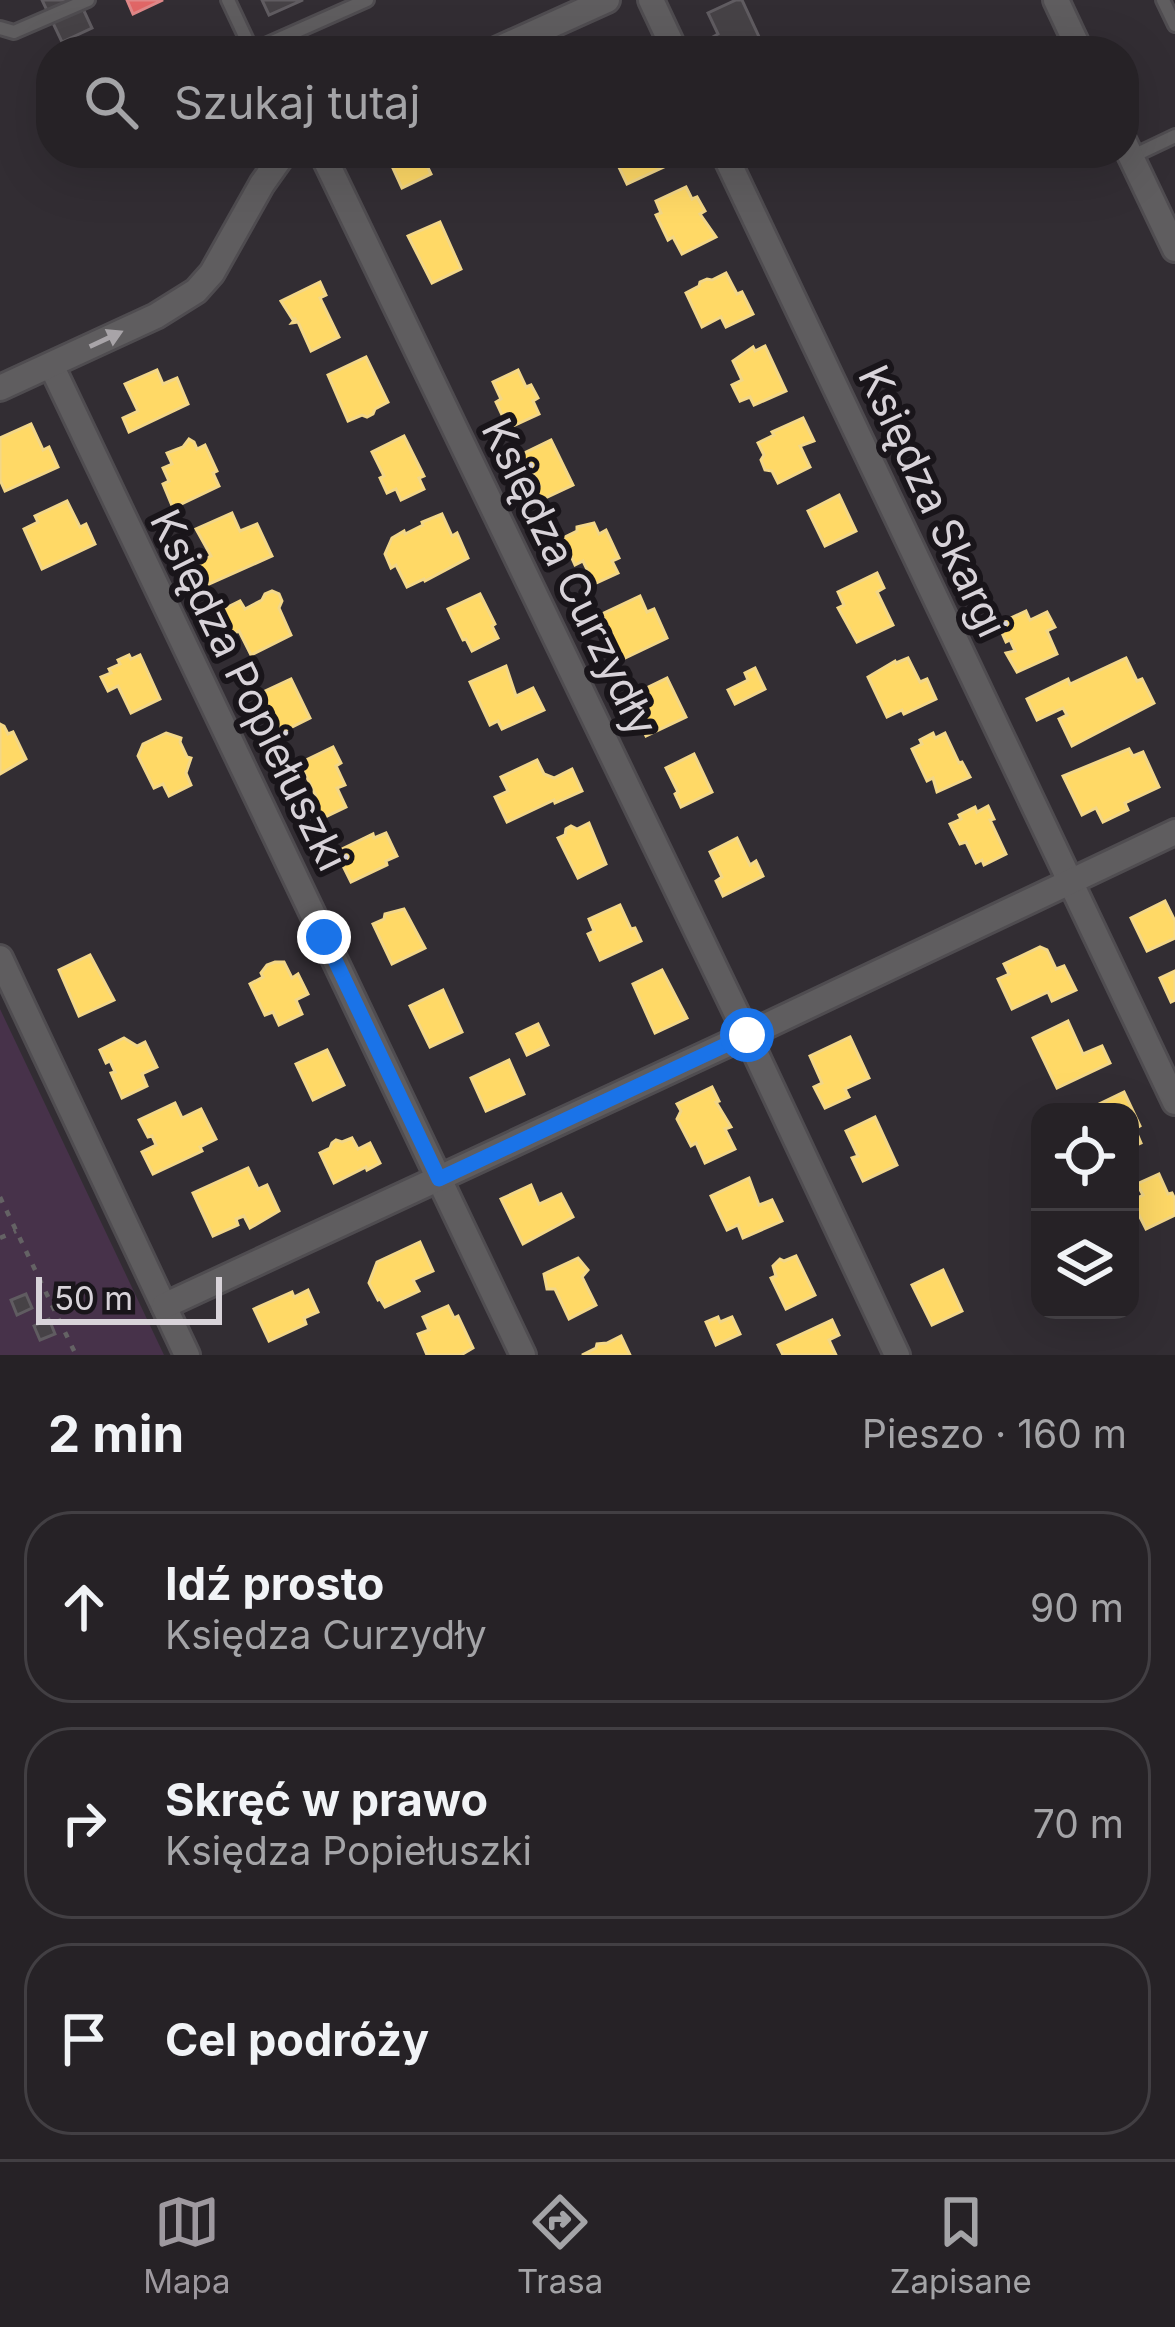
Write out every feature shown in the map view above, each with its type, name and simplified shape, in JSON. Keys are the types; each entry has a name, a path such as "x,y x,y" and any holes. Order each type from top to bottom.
{"street":[{"path":"527,36 607,0"},
{"path":"651,0 668,36"},
{"path":"1056,0 1073,36"},
{"path":"0,388 156,316 196,291 212,273 273,168"},
{"name":"Księdza Curzydły","path":"329,168 897,1355"},
{"name":"Księdza Skargi","path":"731,168 1175,1102"},
{"path":"1137,168 1175,249"},
{"name":"Księdza Popiełuszki","path":"51,365 523,1355"},
{"path":"164,1306 1175,832"},
{"path":"0,958 188,1355"}],"lane":[{"path":"0,28 14,32 88,0"},
{"path":"228,0 245,36"},
{"path":"286,36 367,0"},
{"path":"1163,0 1175,26"},
{"path":"1139,147 1175,136"}],"path":[{"path":"0,1197 76,1355"},
{"path":"0,1238 16,1232"}],"shaded area":[{"path":"0,1009 164,1355 0,1355"}],"building: Mieszkania":[{"path":"393,168 428,168 431,174 402,188"},
{"path":"619,168 662,168 627,184"},
{"path":"686,187 692,199 697,197 705,211 700,214 716,237 682,254 673,237 668,240 656,215 661,213 656,201"},
{"path":"440,222 461,269 432,283 408,236"},
{"path":"726,273 753,314 726,327 721,317 702,327 686,293"},
{"path":"320,282 326,295 320,298 339,337 311,351 298,322 292,323 296,318 281,301"},
{"path":"765,346 786,391 754,405 750,397 740,401 732,385 742,380 733,361 753,347 755,351"},
{"path":"366,357 388,402 367,417 348,421 328,375"},
{"path":"157,370 163,384 177,378 188,404 129,432 123,418 138,411 125,384"},
{"path":"518,370 538,398 533,401 539,414 513,426 496,402 501,399 493,382"},
{"path":"803,418 814,441 800,446 810,467 778,483 772,471 765,470 758,443"},
{"path":"31,424 43,450 49,447 58,467 5,491 0,480 0,438"},
{"path":"404,436 424,476 419,478 424,489 401,500 396,489 387,493 372,452"},
{"path":"189,439 197,449 205,445 219,486 173,508 163,484 169,481 163,468 172,464 167,453"},
{"path":"551,440 573,485 541,500 531,468 521,473 514,458"},
{"path":"839,495 856,531 825,546 808,511"},
{"path":"67,501 95,544 42,569 24,529 38,522 35,516"},
{"path":"232,513 240,531 257,524 272,556 209,584 198,562 211,556 196,529"},
{"path":"442,514 468,558 407,587 385,554 392,538"},
{"path":"594,523 599,534 606,530 619,558 612,561 618,573 594,584 583,561 575,565 563,538 577,527"},
{"path":"877,573 884,588 877,592 893,625 857,642 838,608 844,605 838,592"},
{"path":"272,591 279,594 279,608 291,635 251,655 239,631 232,634 220,611 240,601 245,609"},
{"path":"480,594 498,638 472,651 448,609"},
{"path":"640,596 647,612 654,609 667,638 623,659 618,648 608,653 601,639 612,634 602,614"},
{"path":"1026,611 1030,620 1047,612 1055,627 1047,631 1057,654 1017,672 1006,653 1015,651 998,624"},
{"path":"129,655 131,659 140,655 160,699 131,713 118,686 108,691 101,677"},
{"path":"908,658 920,682 927,679 936,699 887,717 868,677"},
{"path":"1126,658 1154,703 1072,746 1059,719 1067,715 1063,708 1037,720 1027,699"},
{"path":"506,666 516,696 533,688 544,710 502,729 498,721 490,725 470,682"},
{"path":"755,668 765,689 735,704 728,690 748,680 745,673"},
{"path":"667,678 686,717 646,736 628,697"},
{"path":"291,679 310,718 282,732 261,693"},
{"path":"0,724 8,734 13,732 26,759 0,774"},
{"path":"166,733 181,738 191,758 186,773 191,785 169,796 163,784 154,788 138,756 143,744"},
{"path":"933,733 935,738 945,733 970,777 937,792 912,749"},
{"path":"333,747 345,785 337,788 346,807 321,819 300,763"},
{"path":"1129,749 1133,756 1143,752 1159,787 1125,803 1128,810 1103,822 1096,808 1082,815 1063,776"},
{"path":"694,754 712,792 681,807 666,768"},
{"path":"537,760 544,774 554,778 572,769 582,791 507,822 495,797 508,791 501,777"},
{"path":"988,806 1006,854 984,865 982,860 976,863 966,842 960,844 950,824 975,807 977,812"},
{"path":"589,823 606,864 578,878 558,838 571,826 577,829"},
{"path":"386,833 397,856 351,882 336,852 373,834 374,838"},
{"path":"737,838 750,865 756,861 763,876 723,896 716,881 722,877 710,852"},
{"path":"1165,901 1175,921 1175,938 1147,951 1131,918"},
{"path":"620,905 641,941 600,960 588,934 594,931 589,919"},
{"path":"404,909 425,948 392,964 373,924 385,914"},
{"path":"1040,947 1047,950 1056,969 1064,966 1076,990 1052,1001 1048,992 1012,1009 998,979 1009,974 1004,964"},
{"path":"90,955 114,1000 79,1016 59,970"},
{"path":"275,962 284,962 292,978 298,974 308,994 296,1000 302,1014 279,1025 273,1012 265,1015 250,984"},
{"path":"662,970 687,1018 655,1033 633,984"},
{"path":"1175,971 1175,1000 1171,1002 1160,978"},
{"path":"443,990 462,1032 430,1047 410,1006"},
{"path":"1068,1021 1083,1054 1102,1046 1110,1063 1057,1088 1033,1038"},
{"path":"538,1024 548,1045 527,1055 517,1034"},
{"path":"850,1037 869,1078 845,1089 849,1097 825,1108 814,1087 822,1083 810,1056"},
{"path":"124,1038 137,1046 145,1042 157,1067 142,1074 147,1086 122,1098 110,1061 106,1063 100,1050"},
{"path":"327,1050 344,1085 313,1100 296,1064"},
{"path":"509,1060 524,1094 486,1111 471,1078"},
{"path":"712,1087 731,1127 725,1129 735,1149 705,1163 677,1119 681,1111 677,1104"},
{"path":"1124,1092 1129,1103 1101,1103"},
{"path":"175,1103 182,1118 201,1109 216,1139 200,1147 202,1151 153,1174 142,1152 156,1145 139,1120"},
{"path":"875,1117 897,1165 863,1181 846,1131"},
{"path":"352,1138 358,1149 370,1143 380,1163 334,1183 320,1153 336,1140"},
{"path":"248,1168 258,1189 267,1185 279,1211 250,1228 244,1216 236,1219 238,1225 213,1236 193,1193"},
{"path":"1159,1174 1175,1199 1175,1215 1146,1229 1139,1215 1143,1195 1139,1183"},
{"path":"749,1178 759,1205 772,1200 782,1221 743,1238 738,1225 727,1230 711,1196"},
{"path":"531,1185 539,1204 561,1194 573,1217 523,1244 501,1199"},
{"path":"420,1242 433,1271 413,1280 419,1291 385,1307 369,1283 377,1262"},
{"path":"796,1256 815,1295 786,1309 771,1278 776,1276 773,1266 780,1259"},
{"path":"578,1258 588,1270 582,1277 596,1305 569,1319 555,1289 547,1289 544,1274"},
{"path":"943,1270 962,1311 932,1325 912,1285"},
{"path":"308,1290 318,1312 304,1318 306,1324 269,1341 254,1309"},
{"path":"448,1306 473,1348 461,1355 427,1355 418,1334 429,1330 423,1317"},
{"path":"718,1317 720,1322 732,1317 740,1334 716,1345 706,1322"},
{"path":"832,1320 839,1335 829,1340 836,1355 783,1355 778,1345"},
{"path":"621,1336 630,1355 582,1355 597,1344"}],"building: Handel":[{"path":"127,0 163,0 133,14"}],"building: Inne":[{"path":"42,0 79,0 92,28 75,36 59,36"},
{"path":"262,0 303,0 269,15"},
{"path":"742,0 759,36 714,36 718,34 708,13"},
{"path":"26,1294 32,1308 17,1315 11,1300"},
{"path":"49,1319 55,1334 40,1340 34,1326"}],"route":[{"path":"324,937 439,1179 747,1035"}]}
